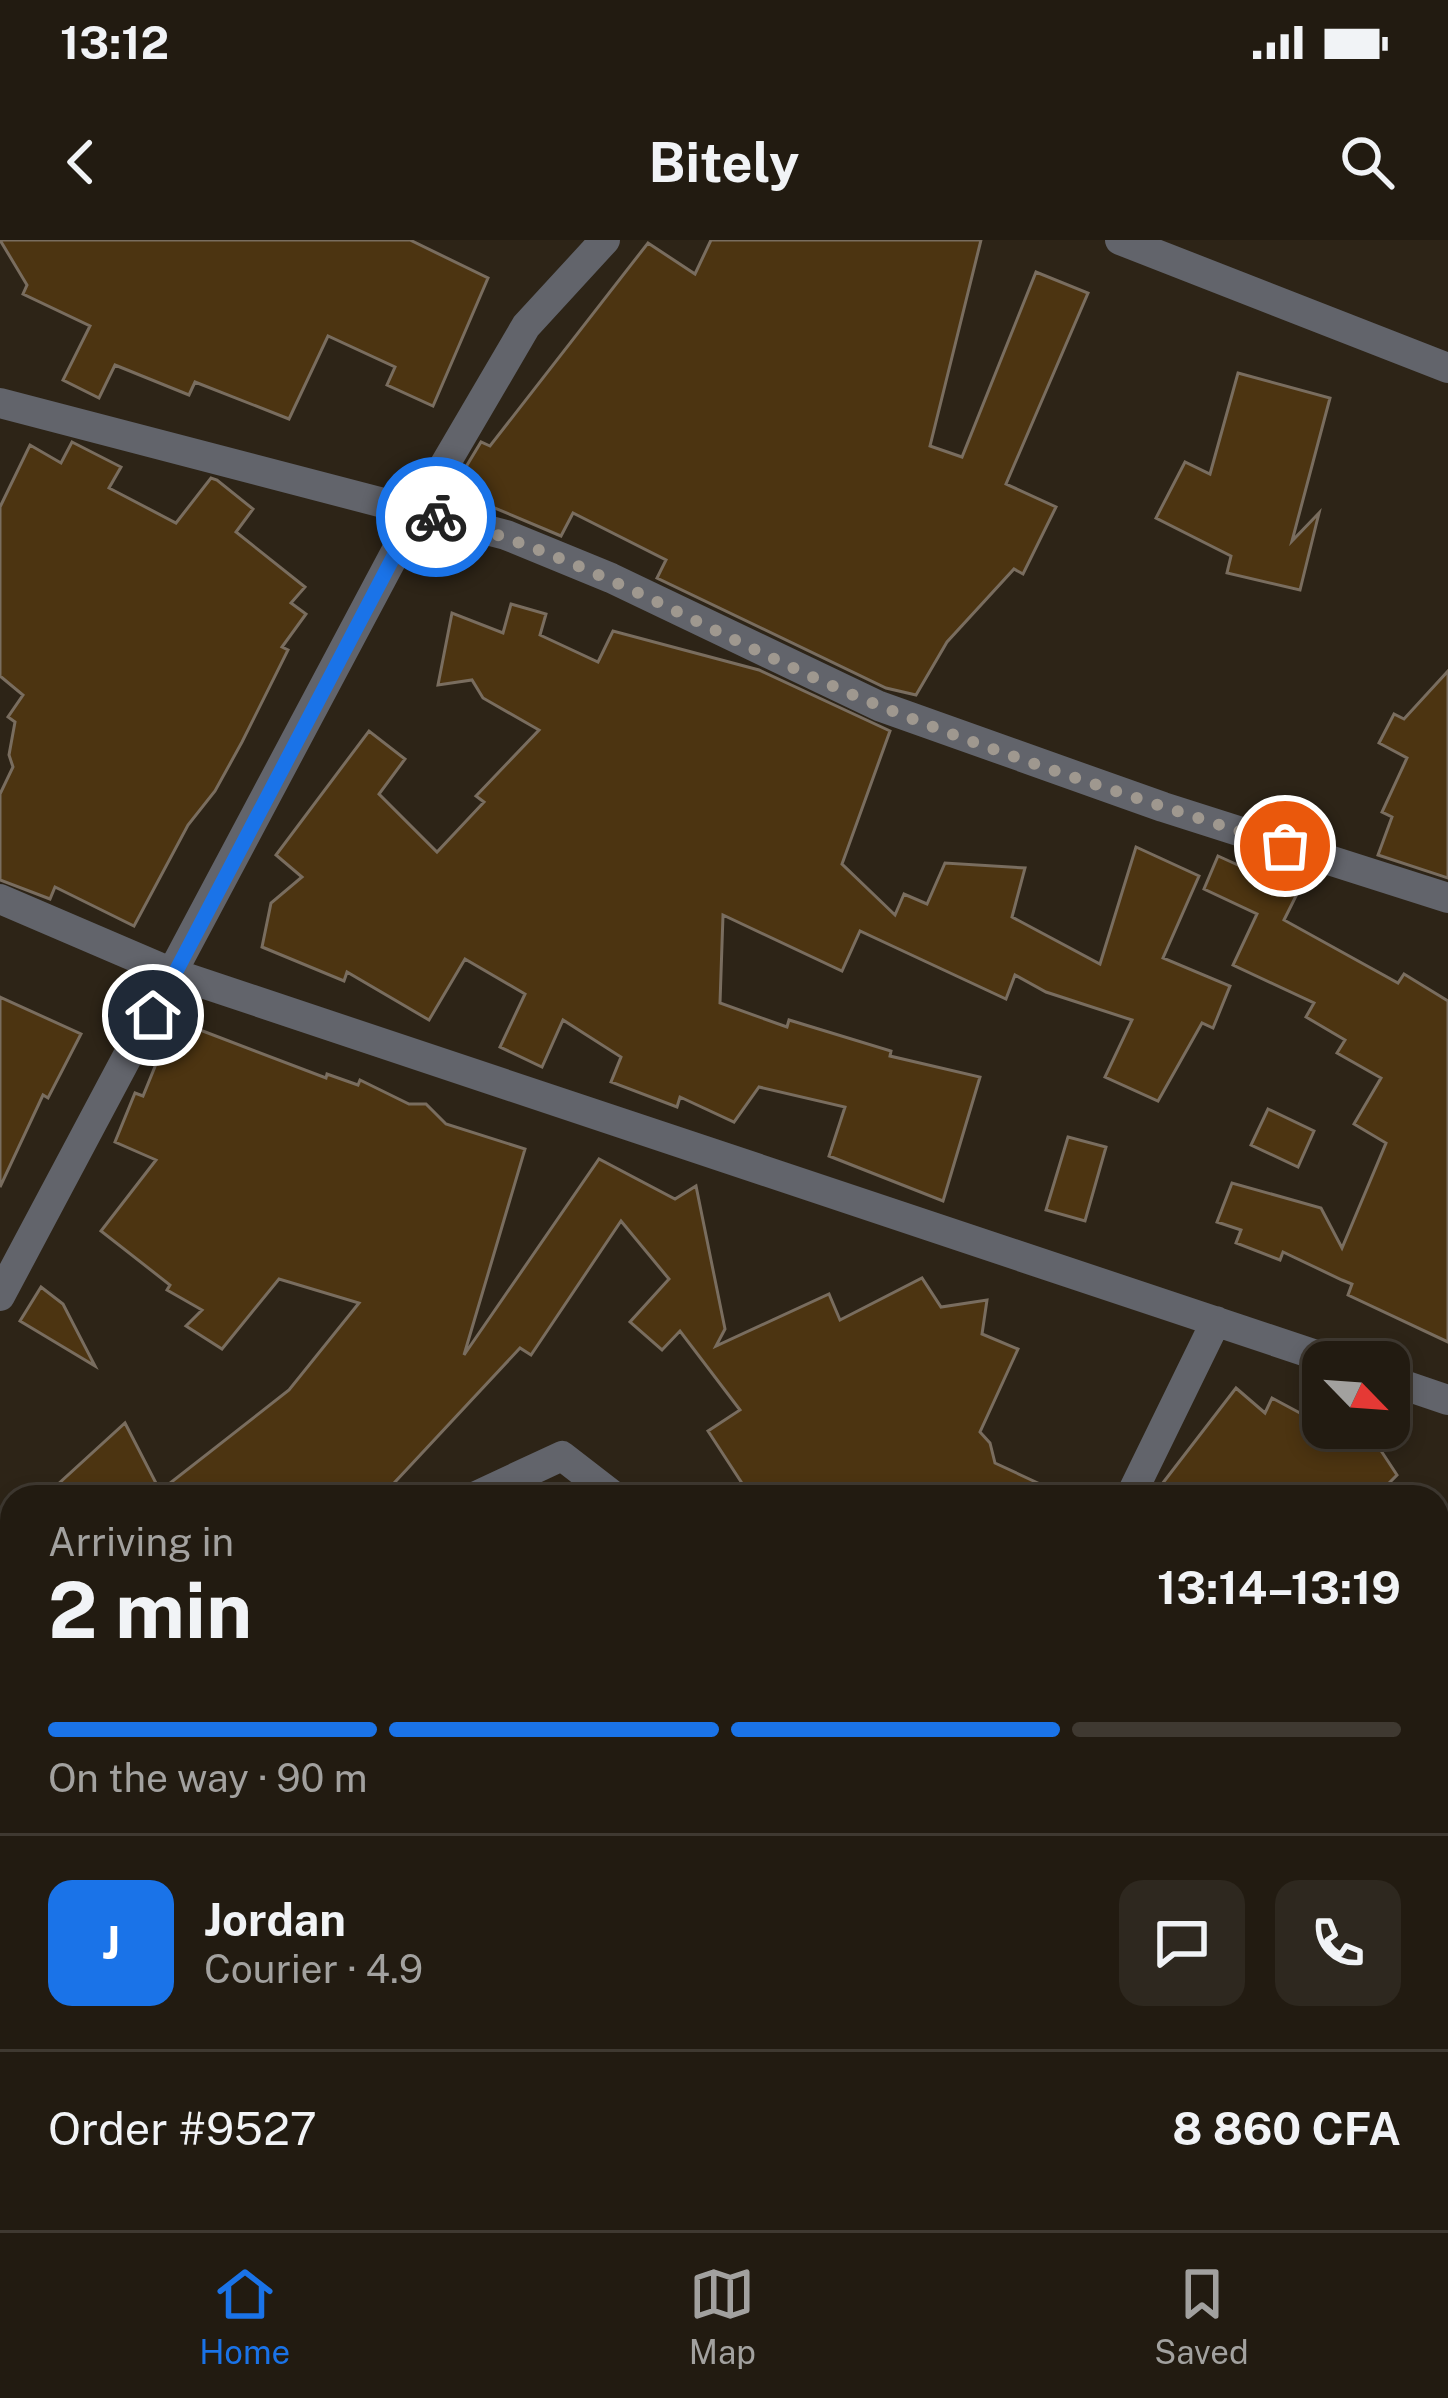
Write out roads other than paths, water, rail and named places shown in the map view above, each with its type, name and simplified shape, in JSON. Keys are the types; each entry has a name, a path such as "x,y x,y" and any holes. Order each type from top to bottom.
{"street":[{"path":"0,1296 417,512 526,326 605,240"},
{"path":"1120,240 1448,368"},
{"path":"0,403 506,535 590,569 879,706 1163,807 1448,898"},
{"path":"0,899 175,974 1302,1350"},
{"path":"1136,1485 1216,1321"},
{"path":"1410,1387 1448,1400"},
{"path":"500,1485 562,1456 599,1485"}]}
